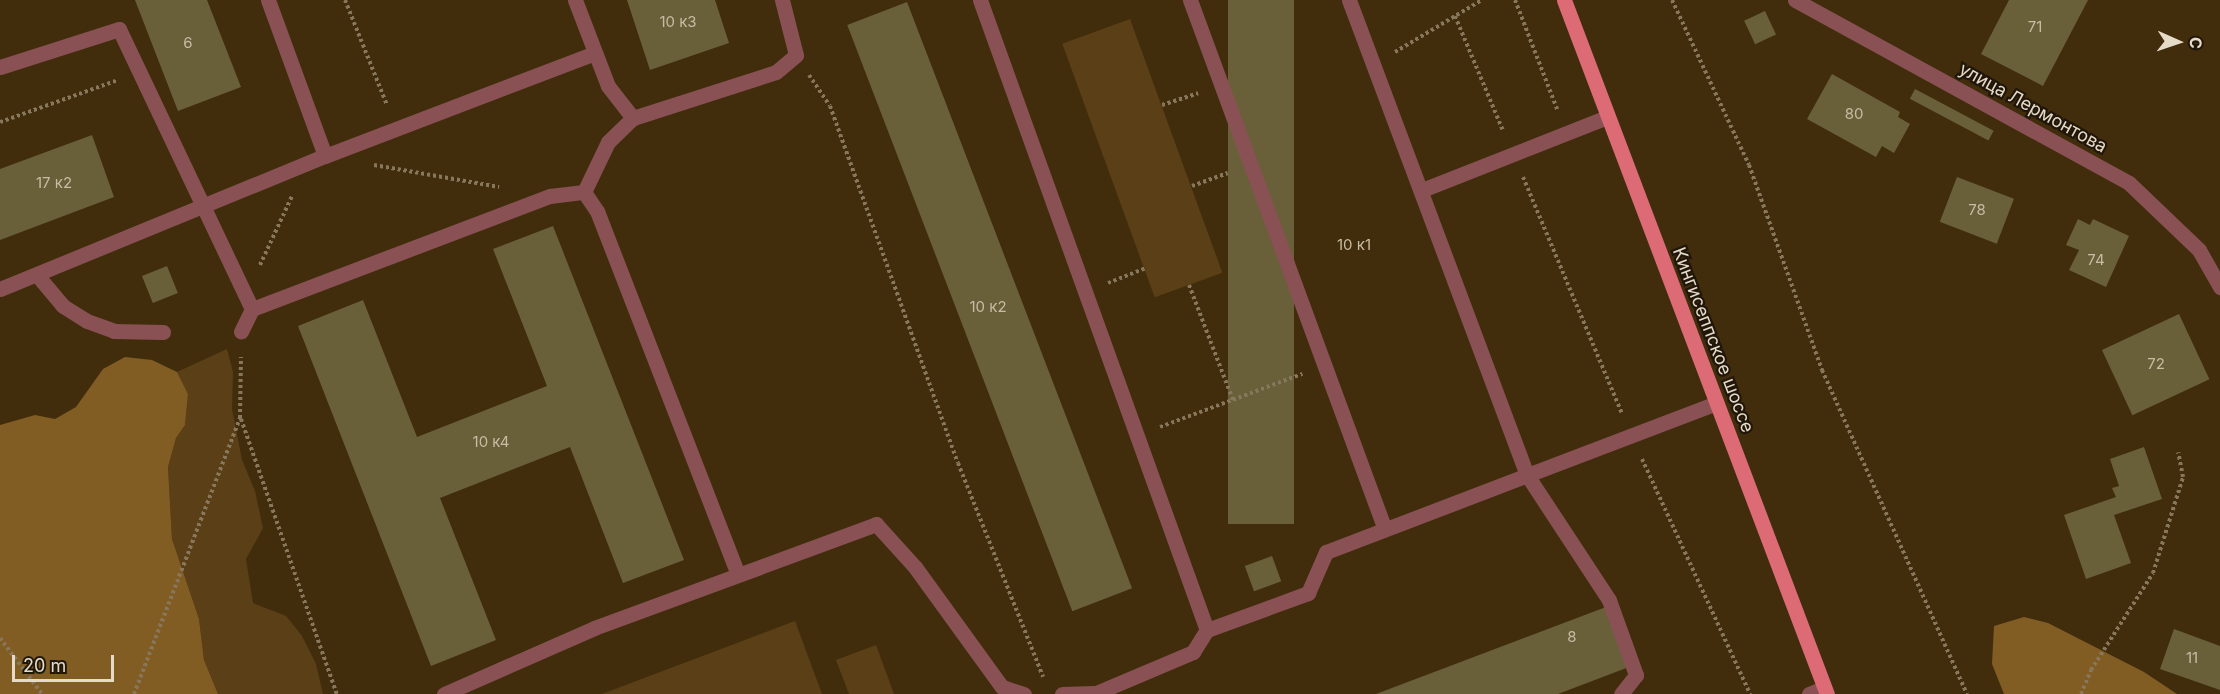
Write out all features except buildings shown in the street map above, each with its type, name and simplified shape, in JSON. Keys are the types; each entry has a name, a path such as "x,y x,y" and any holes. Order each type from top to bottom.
{"main road":[{"name":"Кингисеппское шоссе","path":"1564,0 1606,117 1826,691"}],"street":[{"path":"267,0 325,156"},
{"path":"575,0 609,86 633,118"},
{"path":"584,192 608,142 633,118 776,72 796,55 782,0"},
{"path":"980,0 1207,630"},
{"path":"1190,0 1384,527"},
{"path":"1349,0 1527,475 1609,600 1636,675 1621,694"},
{"name":"улица Лермонтова","path":"1795,0 2129,183 2199,250 2220,287"},
{"path":"0,67 119,29 250,305 241,332"},
{"path":"0,289 204,208 325,156 595,53"},
{"path":"1422,190 1606,117"},
{"path":"250,305 550,196 584,192"},
{"path":"584,192 597,211 738,574"},
{"path":"37,275 63,306 87,321 114,331 163,332"},
{"path":"1062,694 1094,694 1193,652 1207,630 1308,593 1326,552 1384,527 1632,437 1717,403"},
{"path":"444,694 594,628 876,524 915,567 1002,687 1024,694"},
{"path":"1809,694 1826,691"}],"path":[{"path":"345,0 396,129"},
{"path":"1373,65 1482,0"},
{"path":"1515,0 1559,117 1548,140"},
{"path":"1672,0 1749,165 1822,370 1966,694"},
{"path":"1455,16 1632,437 1750,694"},
{"path":"796,55 830,106 958,463 1046,683"},
{"path":"0,122 140,72"},
{"path":"1162,105 1222,86"},
{"path":"250,305 271,235 311,162"},
{"path":"370,164 505,188"},
{"path":"1192,186 1251,165"},
{"path":"1085,292 1146,268"},
{"path":"1189,285 1233,400"},
{"path":"241,332 240,418 337,694"},
{"path":"1137,436 1325,365"},
{"path":"134,694 240,418"},
{"path":"2081,694 2091,670 2153,573 2183,477 2178,452"},
{"path":"0,638 42,694"}],"shaded area":[{"path":"1130,19 1222,273 1155,297 1062,44"},
{"path":"227,349 233,372 232,409 242,460 255,491 263,528 246,559 253,603 286,616 302,636 316,664 323,694 218,694 204,660 199,619 172,539 168,467 176,438 185,425 188,394 177,372"},
{"path":"125,357 152,360 177,372 188,394 185,425 176,438 168,467 172,539 199,619 204,660 218,694 0,694 0,425 35,415 55,419 76,407 103,369"},
{"path":"2024,617 2048,623 2144,672 2177,694 2004,694 1992,664 1994,626"},
{"path":"795,621 822,694 602,694"},
{"path":"876,645 894,694 849,694 836,660"}]}
